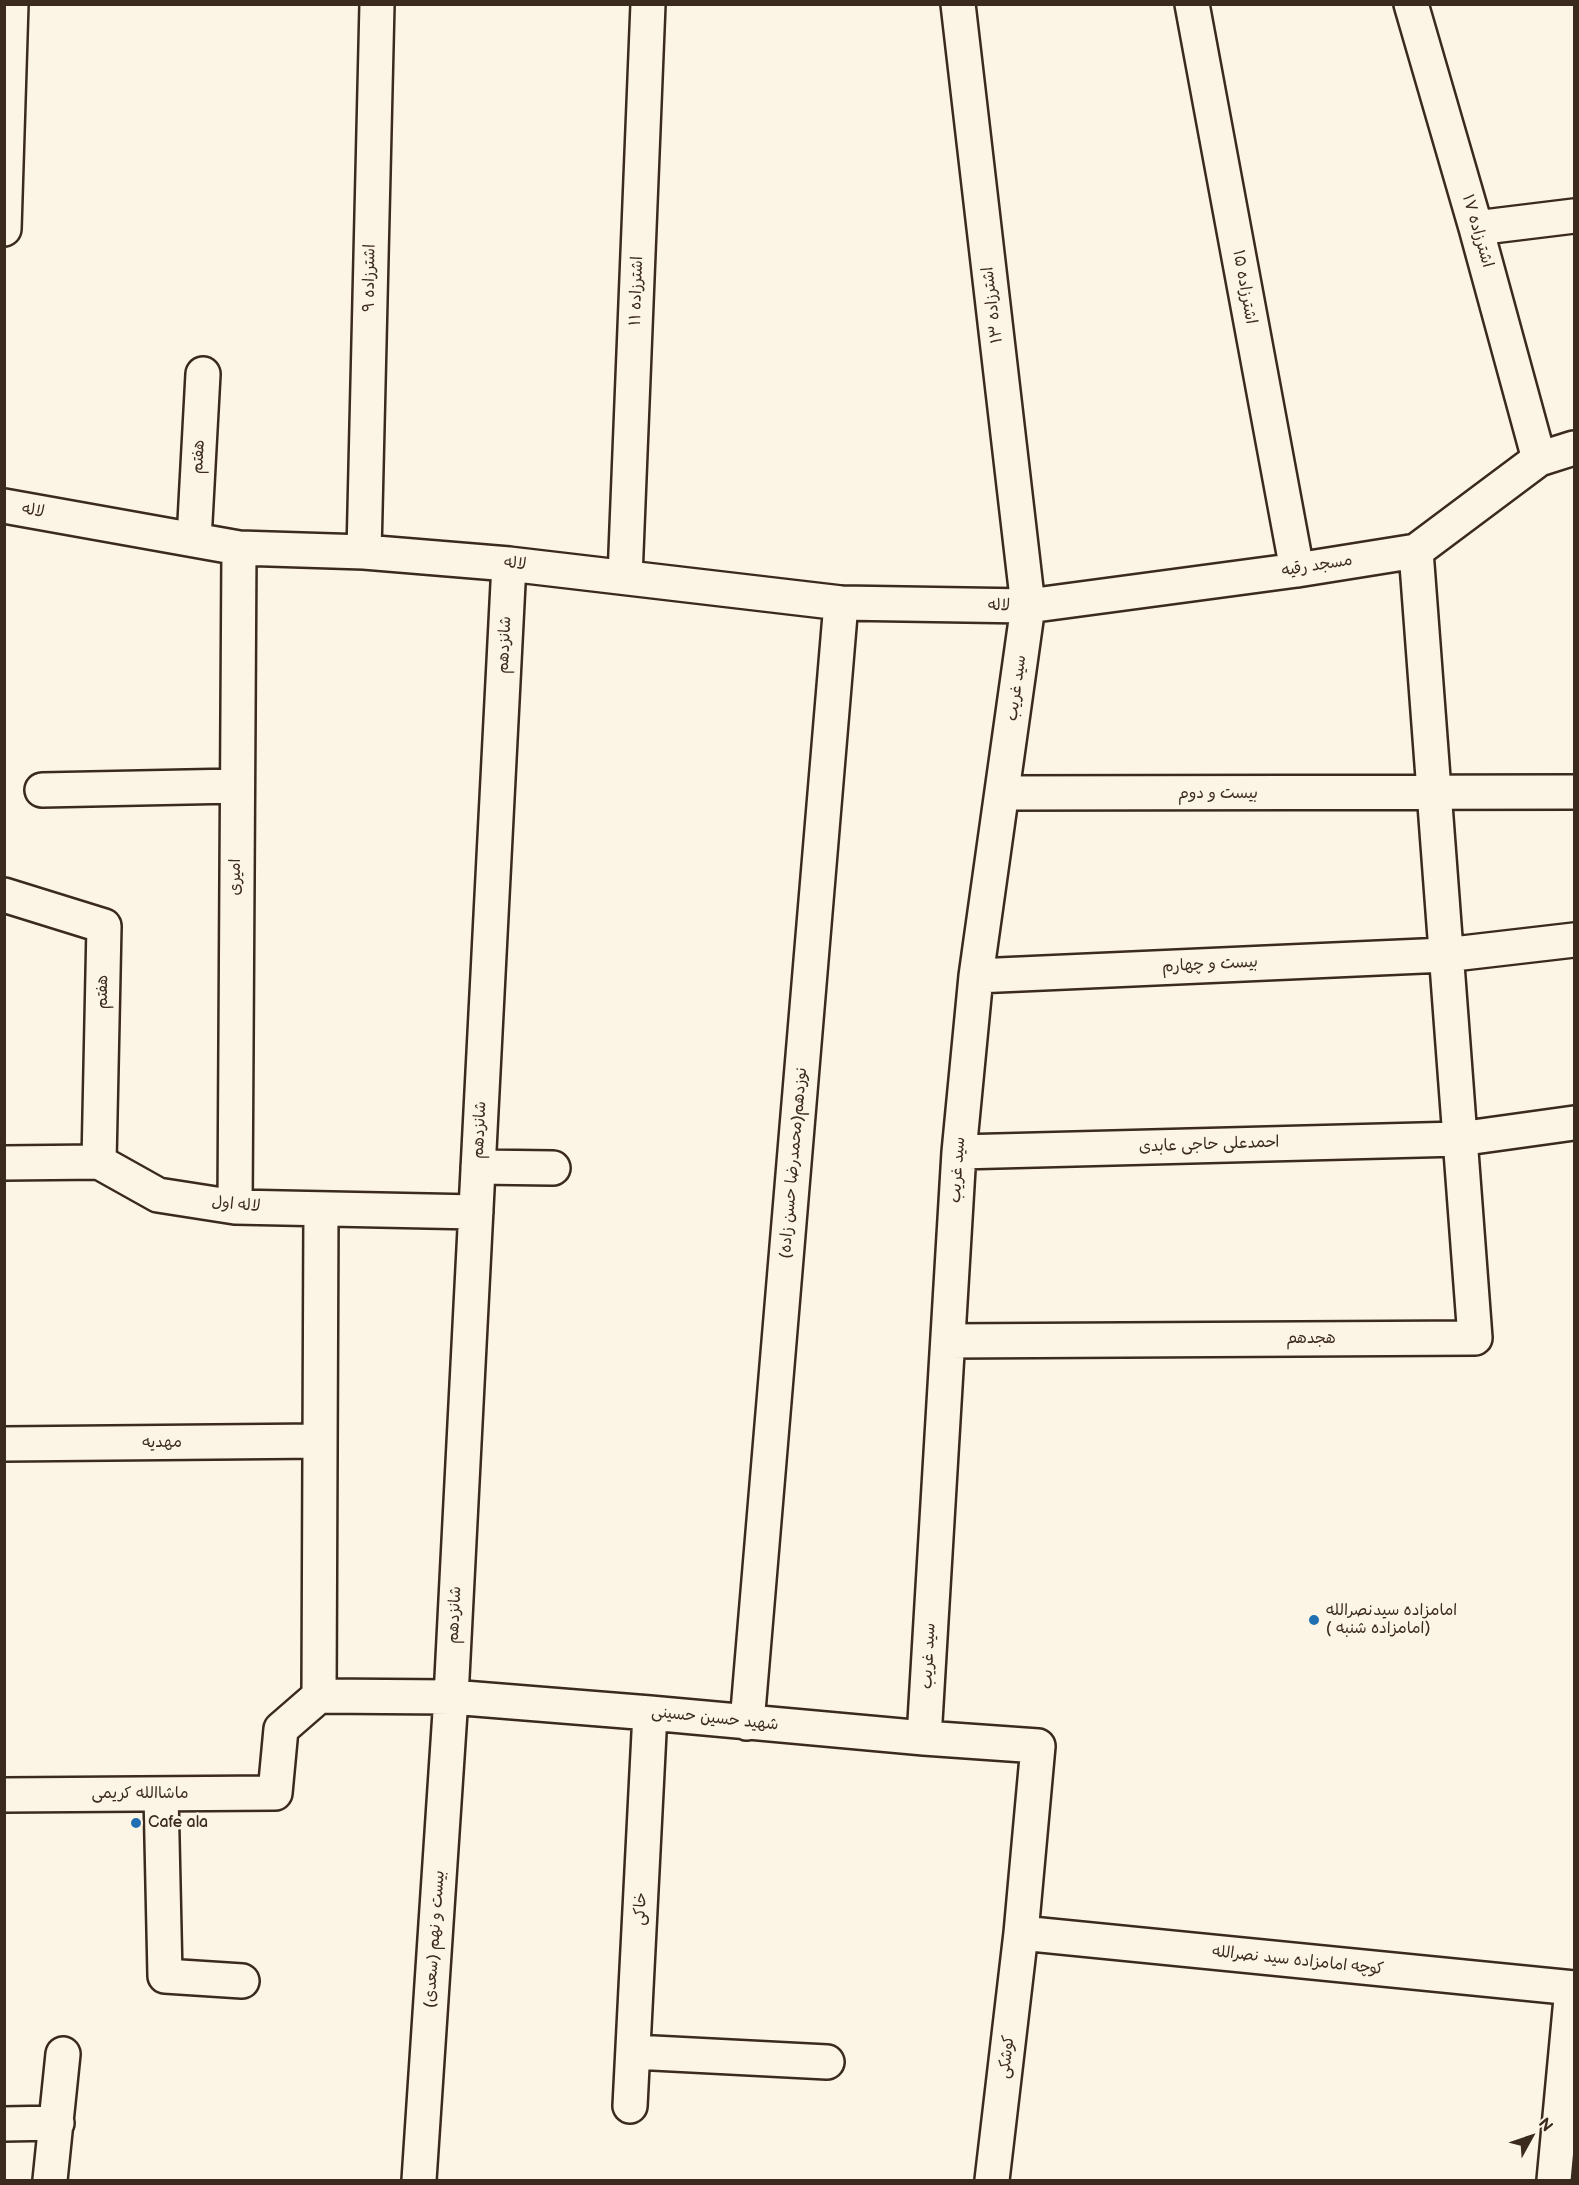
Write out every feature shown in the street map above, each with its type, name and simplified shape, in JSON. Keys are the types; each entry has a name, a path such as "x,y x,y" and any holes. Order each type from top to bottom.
{"street":[{"path":"4,229 11,4"},
{"name":"اشترزاده ۹","path":"364,552 377,4"},
{"name":"اشترزاده ۱۱","path":"625,577 648,4"},
{"name":"اشترزاده ۱۳","path":"957,4 1028,606"},
{"name":"اشترزاده ۱۵","path":"1192,4 1296,570"},
{"name":"اشترزاده ۱۷","path":"1411,4 1476,228 1539,459"},
{"path":"1476,228 1575,216"},
{"name":"هفتم","path":"194,540 203,374"},
{"name":"مسجد رقیه","path":"1028,606 1296,570 1416,551 1539,459 1575,448"},
{"name":"لاله","path":"4,506 238,548 364,552 509,564 841,603 1028,606"},
{"name":"امیری","path":"234,1207 238,548"},
{"path":"1416,551 1459,1139"},
{"name":"شانزدهم","path":"451,1697 509,564"},
{"name":"نوزدهم(محمدرضا حسن زاده)","path":"747,1723 841,603"},
{"name":"سید غریب","path":"924,1738 959,1152 976,976 1028,606"},
{"path":"42,790 236,786"},
{"name":"بیست و دوم","path":"1002,794 1575,792"},
{"name":"هفتم","path":"4,895 104,926 99,1162"},
{"name":"بیست و چهارم","path":"976,976 1445,955 1575,940"},
{"name":"احمدعلی حاجی عابدی","path":"959,1152 1459,1139 1575,1123"},
{"name":"هجدهم","path":"948,1341 1475,1338 1459,1139"},
{"name":"لاله اول","path":"4,1163 99,1162 158,1195 234,1207 476,1212"},
{"path":"478,1167 553,1168"},
{"path":"319,1696 321,1209"},
{"name":"مهدیه","path":"4,1444 320,1442"},
{"name":"شهید حسین حسینی","path":"319,1696 451,1697 1038,1746 1021,1933"},
{"name":"ماشاالله کریمی","path":"4,1795 275,1793 281,1730 319,1696"},
{"name":"بیست و نهم (سعدی)","path":"419,2181 451,1697"},
{"name":"خاکی","path":"630,2106 650,1713"},
{"path":"161,1794 165,1976 242,1981"},
{"name":"کوچه امامزاده سید نصرالله","path":"1021,1933 1573,1988"},
{"name":"کوشکی","path":"992,2181 1021,1933"},
{"path":"1554,2181 1573,1988"},
{"path":"634,2052 827,2062"},
{"path":"50,2181 63,2054"},
{"path":"4,2124 57,2123"}],"place":[{"name":"امامزاده سیدنصرالله ( امامزاده شنبه)","path":"1314,1620"},
{"name":"Cafe ala","path":"136,1823"}]}
